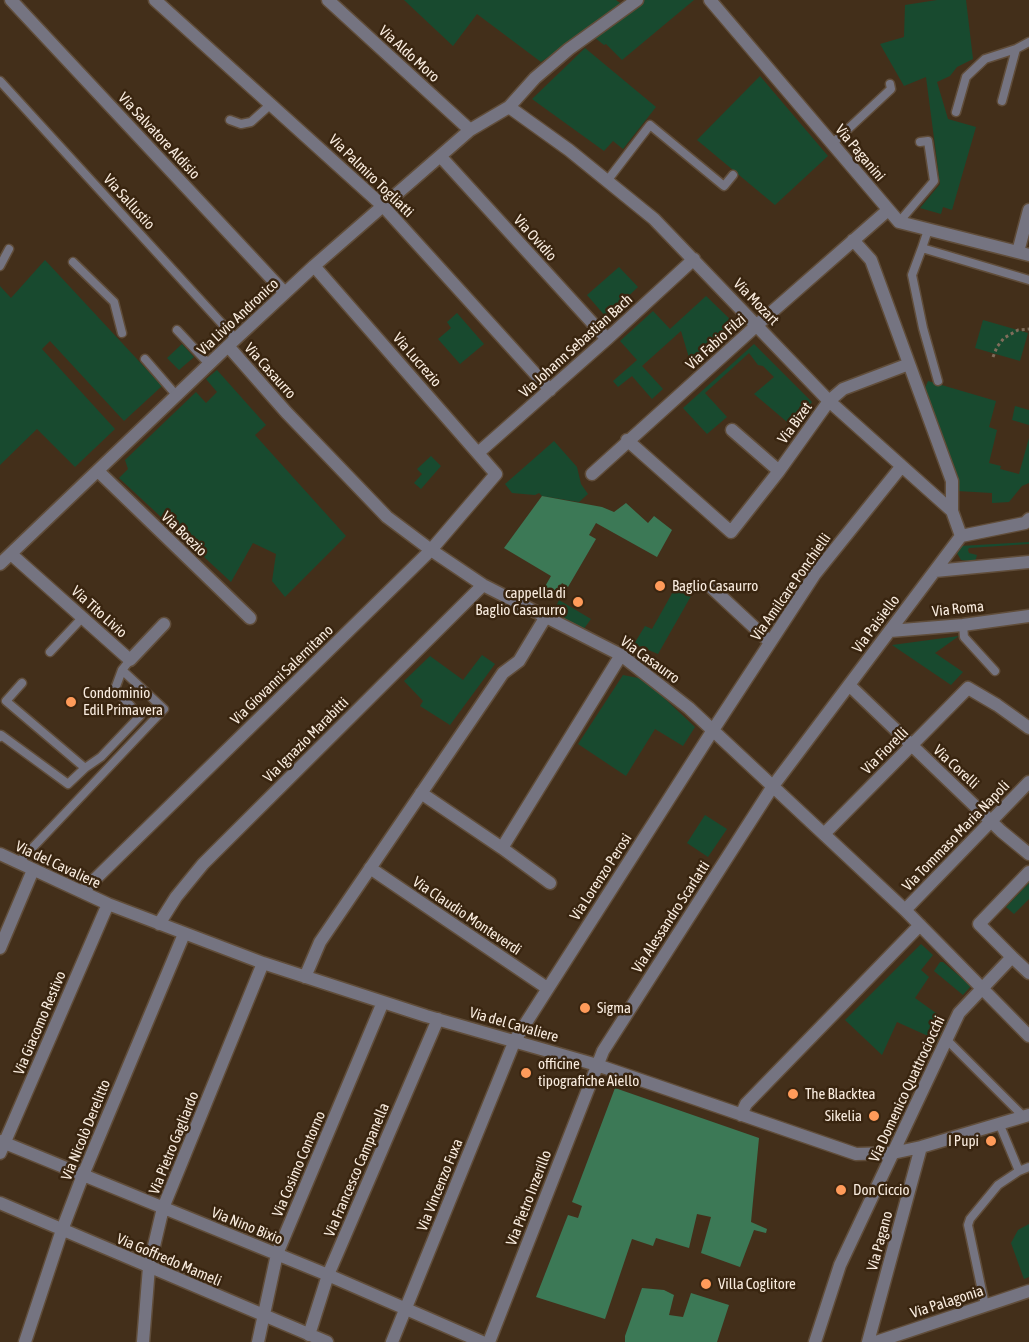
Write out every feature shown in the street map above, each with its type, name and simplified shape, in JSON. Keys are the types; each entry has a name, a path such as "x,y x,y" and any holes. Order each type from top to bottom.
{"street":[{"name":"Via Salvatore Aldisio","path":"11,0 285,293"},
{"name":"Via Palmiro Togliatti","path":"155,0 384,207 550,390"},
{"name":"Via Aldo Moro","path":"328,0 470,130"},
{"name":"Via Livio Andronico","path":"0,564 314,266 470,130 509,107 536,78 569,49 637,0"},
{"name":"Via Paganini","path":"710,0 898,222"},
{"name":"Via Mozart","path":"509,107 569,150 654,219 829,401 952,511 961,536"},
{"name":"Via Ovidio","path":"441,157 607,339"},
{"name":"Via Fabio Filzi","path":"592,474 627,440 888,210"},
{"path":"898,222 1023,254 1029,210"},
{"path":"853,240 871,260 952,481 952,511"},
{"name":"Via Johann Sebastian Bach","path":"478,453 694,259"},
{"name":"Via Lucrezio","path":"314,266 496,474"},
{"name":"Via Casaurro","path":"232,343 286,412 387,517 483,585 621,655 689,708 905,910 1029,1036"},
{"name":"Via Bizet","path":"627,440 730,532 779,471 829,401 843,389 909,364"},
{"path":"732,430 779,471"},
{"name":"Via Amilcare Ponchielli","path":"713,730 815,574 901,467"},
{"name":"Via Boezio","path":"98,471 250,618"},
{"name":"Via Giovanni Salernitano","path":"82,892 431,550 496,474"},
{"path":"961,536 1025,523 1029,519"},
{"name":"Via Paisiello","path":"773,786 961,536"},
{"name":"Via Tito Livio","path":"10,554 82,618 126,665 164,624"},
{"path":"935,571 1029,562"},
{"name":"Via Ignazio Marabitti","path":"159,924 176,897 203,864 483,585"},
{"path":"712,588 770,642"},
{"name":"Via Roma","path":"890,631 963,625 1029,616"},
{"path":"305,977 320,942 503,674 519,661 545,618"},
{"path":"502,848 621,655"},
{"name":"Via Corelli","path":"849,685 1029,854"},
{"name":"Via Fiorelli","path":"824,834 968,688 1029,728"},
{"name":"Via Lorenzo Perosi","path":"515,1040 713,730"},
{"name":"Via Tommaso Maria Napoli","path":"905,910 1029,783"},
{"name":"Via Alessandro Scarlatti","path":"597,1065 603,1051 773,786"},
{"path":"421,793 550,883"},
{"name":"Via del Cavaliere","path":"0,854 108,904 263,963 382,1002 597,1065 856,1154 893,1153 921,1147 1026,1116"},
{"name":"Via Claudio Monteverdi","path":"370,868 547,988"},
{"path":"0,948 33,870"},
{"path":"1029,872 979,924 1029,973"},
{"name":"Via Giacomo Restivo","path":"2,1146 108,904"},
{"path":"741,1115 746,1104 920,925"},
{"name":"Via Nicolò Derelitto","path":"25,1342 62,1230 83,1176 184,934"},
{"name":"Via Domenico Quattrociocchi","path":"814,1342 840,1265 959,1013 1012,957"},
{"name":"Via Pietro Gagliardo","path":"143,1342 149,1268 163,1208 263,963"},
{"name":"Via Cosimo Contorno","path":"258,1342 277,1254 382,1002"},
{"name":"Via Francesco Campanella","path":"309,1335 328,1275 438,1019"},
{"name":"Via Vincenzo Fuxa","path":"392,1342 515,1040"},
{"name":"Via Pietro Inzerillo","path":"489,1342 597,1065"},
{"name":"Via Nino Bixio","path":"2,1146 277,1254 482,1342"},
{"name":"Via Pagano","path":"867,1342 921,1147"},
{"name":"Via Goffredo Mameli","path":"0,1203 327,1342"},
{"name":"Via Palagonia","path":"876,1342 1029,1291"}],"lane":[{"path":"956,112 966,77 985,59 1016,49 1029,42"},
{"path":"1002,101 1016,49"},
{"name":"Via Sallustio","path":"1,82 232,343"},
{"path":"833,143 891,89 890,84"},
{"path":"230,120 241,124 251,122 270,104"},
{"path":"607,181 650,125 724,186 733,175"},
{"path":"898,222 934,181 928,141 920,142"},
{"path":"928,230 912,275 923,328 938,381"},
{"path":"922,248 1029,280"},
{"path":"0,266 9,249"},
{"path":"73,262 114,302 122,333"},
{"path":"177,330 209,364"},
{"path":"145,359 177,396"},
{"path":"50,652 82,618"},
{"path":"963,625 964,637 994,671"},
{"path":"0,737 1,735 68,784 101,757 140,716 115,689 126,665 164,710 18,863"},
{"path":"22,683 6,701 85,768"},
{"path":"947,1040 1026,1116"},
{"path":"999,1123 1019,1171"},
{"path":"985,1305 968,1225 970,1219 998,1185 1029,1167"}],"path":[{"path":"993,357 1004,338 1018,330 1029,329"}],"green space":[{"path":"404,0 616,0 624,6 541,62 477,14 453,46"},
{"path":"643,0 694,0 622,60 606,44 604,45 594,37"},
{"path":"937,0 966,0 973,59 957,67 950,76 937,82 948,119 976,127 952,210 943,207 941,214 920,208 940,184 926,77 904,86 880,44 904,37 905,5"},
{"path":"585,48 656,107 623,149 613,141 604,151 532,99"},
{"path":"760,76 828,156 775,205 697,140"},
{"path":"45,260 162,386 124,421 50,341 42,349 115,429 75,467 37,429 0,465 0,286 11,298"},
{"path":"619,267 638,287 606,317 587,295"},
{"path":"706,296 735,324 690,365 681,331 642,366 663,389 652,399 632,376 618,387 613,381 637,360 620,341 653,311 670,329"},
{"path":"457,313 484,344 460,364 438,339 451,328 447,322"},
{"path":"983,320 1028,333 1020,361 975,348"},
{"path":"182,344 194,357 179,370 167,358"},
{"path":"754,344 812,402 793,427 754,394 774,377 763,366 758,365 749,353 705,393 727,417 707,434 683,408"},
{"path":"217,370 266,425 255,435 346,536 285,597 272,581 276,554 253,543 231,582 119,478 128,469 125,460 196,392 206,403 217,392 206,379"},
{"path":"928,381 996,401 989,427 997,430 989,463 1001,466 1000,469 1019,474 1029,438 1029,483 1022,486 1009,502 992,503 992,493 957,491 925,388"},
{"path":"1015,406 1029,410 1029,425 1012,420"},
{"path":"554,441 577,467 581,484 588,494 579,502 542,496 539,493 535,495 512,493 505,484"},
{"path":"431,456 441,466 421,489 414,483 422,474 417,469"},
{"path":"542,496 602,507 614,512 626,503 648,523 654,516 672,530 657,557 596,523 589,535 596,539 568,587 562,583 554,597 543,590 551,576 504,548"},
{"path":"1029,542 1029,544 969,548 969,553 977,555 975,562 961,560 957,553 960,546"},
{"path":"679,581 695,589 658,654 634,644 645,626 652,629"},
{"path":"559,600 591,619 583,630 553,613"},
{"path":"959,636 935,653 963,672 951,685 892,645"},
{"path":"482,655 495,664 450,725 420,706 423,701 404,681 430,656 463,680"},
{"path":"623,675 648,683 695,727 683,746 655,729 626,776 578,744"},
{"path":"705,815 727,829 708,857 687,843"},
{"path":"1029,883 1029,899 1014,914 1006,907"},
{"path":"921,944 933,955 921,970 929,977 915,998 947,1021 937,1040 897,1022 882,1055 845,1020"},
{"path":"940,962 943,962 971,986 963,995 934,971"},
{"path":"615,1088 759,1138 751,1222 767,1229 766,1233 754,1230 740,1267 701,1253 711,1217 697,1214 689,1248 656,1238 653,1246 632,1239 605,1319 536,1297 568,1215 578,1218 582,1206 572,1202"},
{"path":"1029,1224 1029,1277 1024,1279 1011,1243 1018,1230"},
{"path":"642,1288 664,1290 674,1295 669,1315 683,1317 691,1293 729,1305 717,1342 625,1342 625,1336"}],"place":[{"name":"Baglio Casaurro","path":"660,586"},
{"name":"cappella di Baglio Casarurro","path":"578,602"},
{"name":"Condominio Edil Primavera","path":"71,702"},
{"name":"Sigma","path":"585,1008"},
{"name":"officine tipografiche Aiello","path":"526,1073"},
{"name":"The Blacktea","path":"793,1094"},
{"name":"Sikelia","path":"874,1116"},
{"name":"I Pupi","path":"991,1141"},
{"name":"Don Ciccio","path":"841,1190"},
{"name":"Villa Coglitore","path":"706,1284"}]}
